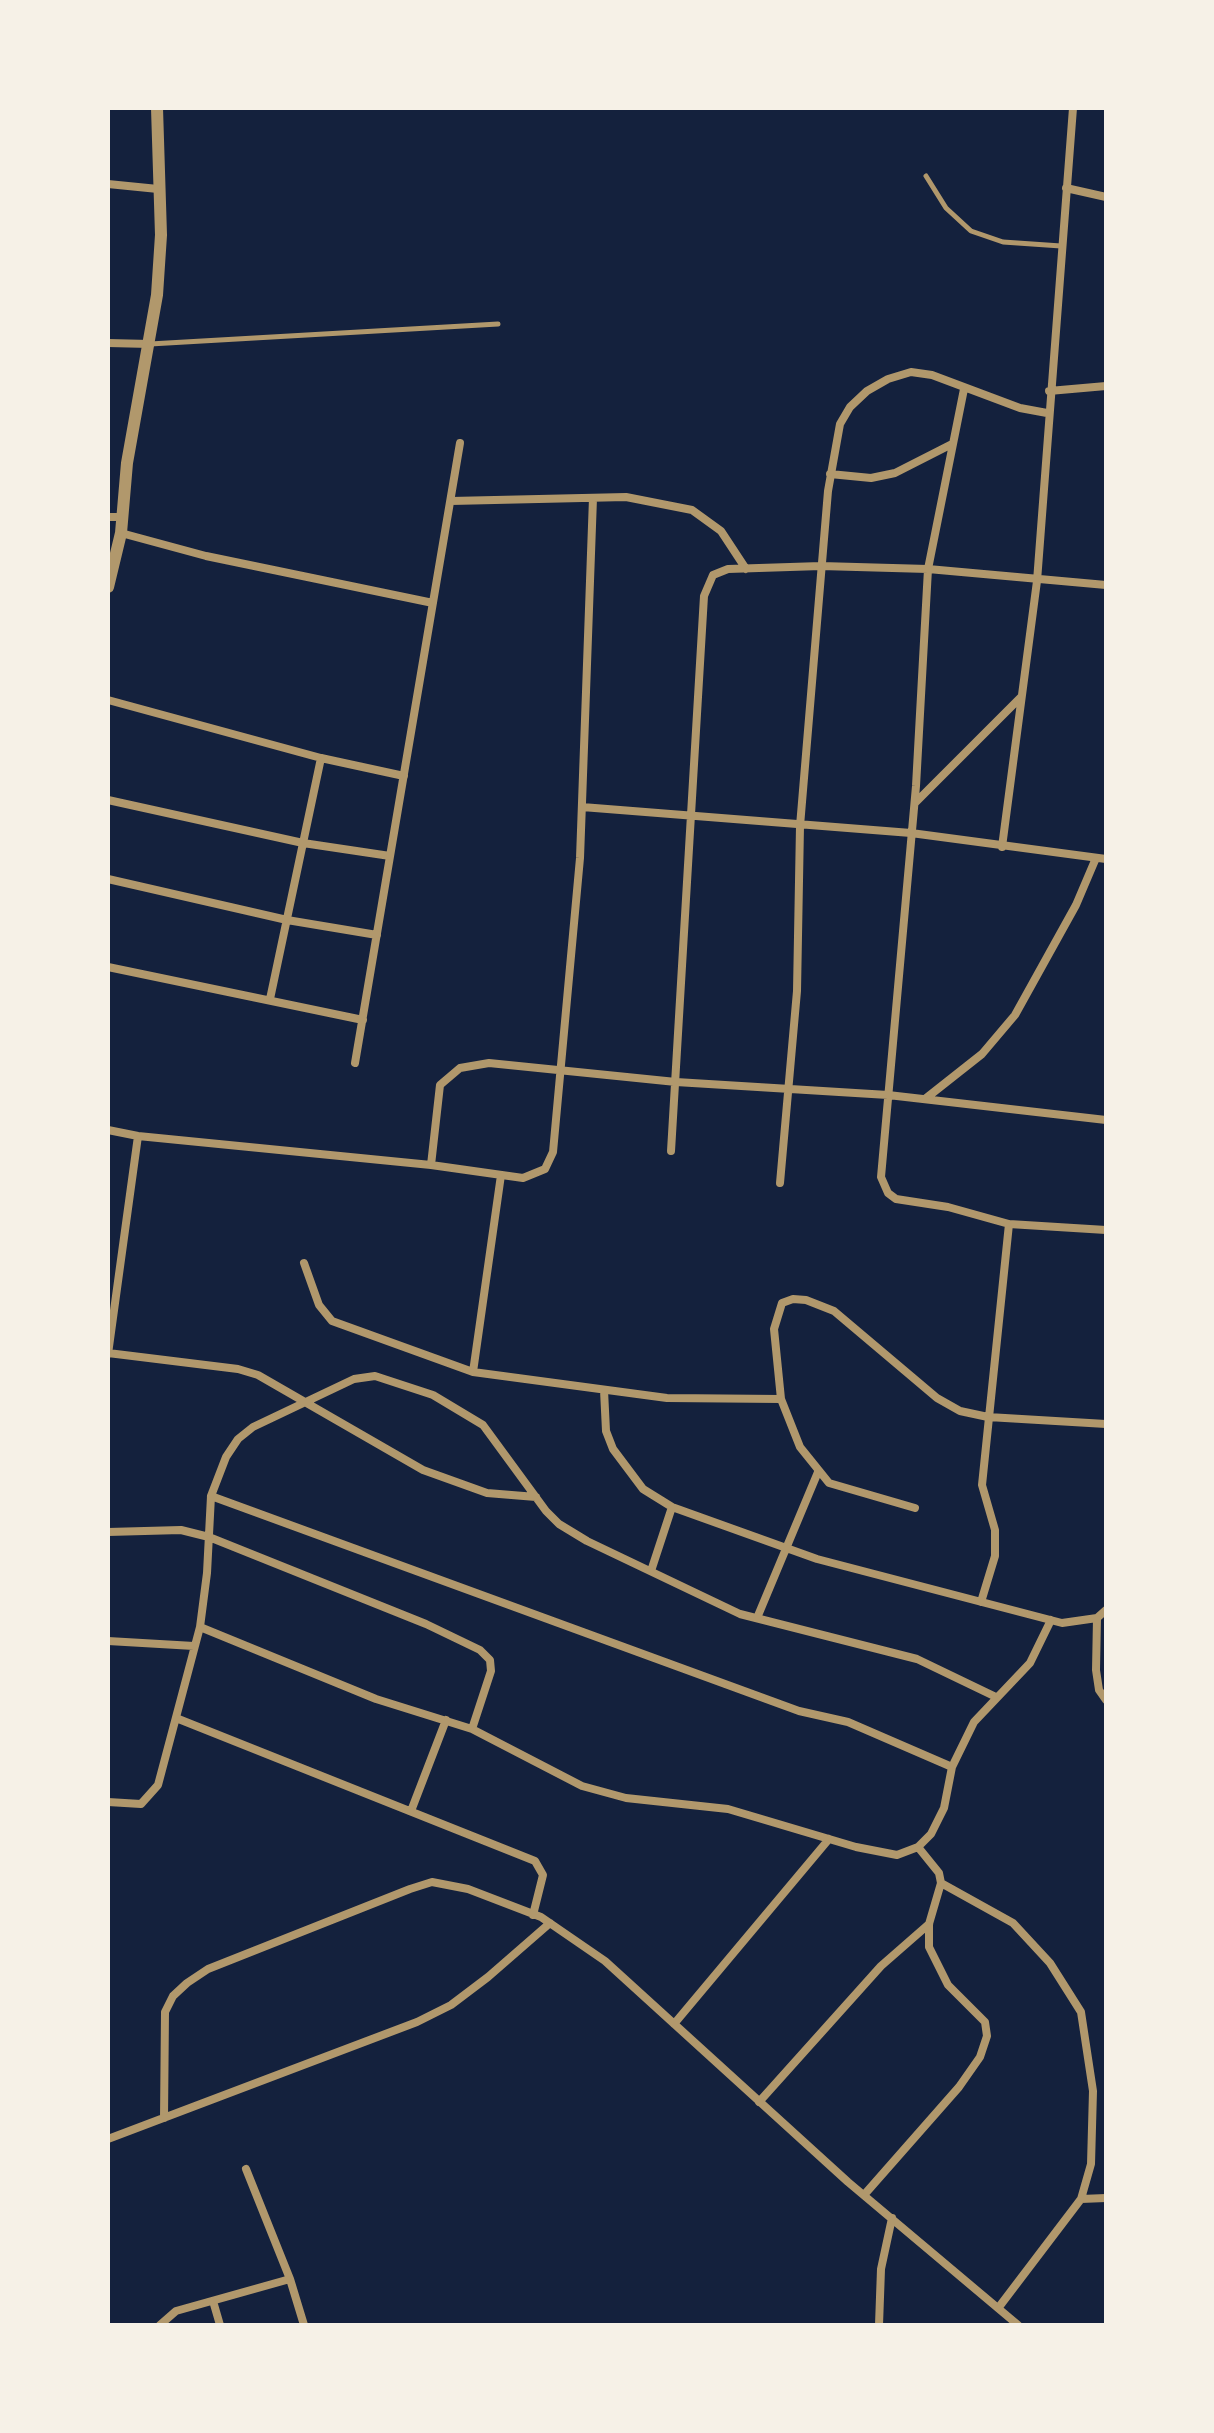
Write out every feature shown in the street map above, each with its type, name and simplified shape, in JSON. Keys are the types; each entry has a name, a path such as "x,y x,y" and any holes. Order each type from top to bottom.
{"street":[{"path":"108,587 121,533 127,463 150,344 161,235 157,108"},
{"path":"1002,847 1037,581 1047,413 1073,108"},
{"path":"108,184 158,189"},
{"path":"1066,188 1106,197"},
{"path":"108,343 150,344"},
{"path":"780,1183 797,991 800,826 830,474 840,424 850,407 867,391 888,379 911,372 932,375 964,389 1047,413"},
{"path":"1049,391 1106,386"},
{"path":"964,389 928,569 914,804 881,1177 888,1193 896,1199 948,1207 1009,1224 1106,1230"},
{"path":"355,1063 460,443"},
{"path":"830,474 871,478 895,473 952,444"},
{"path":"451,501 626,497 692,510 721,531 746,569"},
{"path":"108,1130 138,1136 431,1165 523,1178 545,1169 553,1152 582,807 593,498"},
{"path":"108,517 122,517"},
{"path":"121,533 206,556 433,603"},
{"path":"671,1151 704,596 708,583 718,572 821,566 928,569 1106,585"},
{"path":"914,804 1022,697"},
{"path":"108,700 321,758 404,776"},
{"path":"270,999 321,758"},
{"path":"108,800 303,843 390,856"},
{"path":"582,807 911,833 1106,859"},
{"path":"924,1099 982,1054 1015,1015 1076,905 1096,858"},
{"path":"108,879 287,920 377,935"},
{"path":"108,967 363,1020"},
{"path":"431,1165 440,1085 460,1068 489,1063 676,1082 888,1095 1106,1120"},
{"path":"138,1136 108,1354 238,1369 278,1385 423,1470 487,1493 536,1497"},
{"path":"473,1372 501,1175"},
{"path":"981,1602 995,1556 995,1530 982,1485 1009,1224"},
{"path":"304,1263 319,1305 332,1321 473,1372 667,1398 781,1399"},
{"path":"915,1508 843,1489 818,1472 800,1447 781,1399 774,1329 782,1303 793,1299 806,1300 834,1311 937,1398 960,1411 988,1417 1106,1424"},
{"path":"108,1802 141,1804 158,1785 200,1627 211,1496 226,1457 238,1439 253,1427 354,1379 375,1376 433,1395 483,1425 559,1524 651,1571 757,1618 917,1659 996,1697"},
{"path":"604,1390 606,1431 613,1449 643,1489 672,1507 817,1559 1051,1620 1076,1623 1097,1618 1106,1610"},
{"path":"757,1618 818,1472"},
{"path":"211,1496 799,1711 848,1722 952,1767"},
{"path":"651,1571 672,1507"},
{"path":"108,1532 181,1530 209,1537 426,1624 480,1650 490,1660 491,1671 472,1729"},
{"path":"1097,1618 1096,1670 1099,1690 1106,1700"},
{"path":"200,1627 376,1699 472,1729 582,1786 626,1798 728,1809 829,1839 897,1855 918,1847 931,1834 944,1808 952,1767 974,1722 1030,1663 1051,1620"},
{"path":"108,1641 194,1646"},
{"path":"176,1718 535,1861 543,1875 533,1915"},
{"path":"411,1811 446,1720"},
{"path":"674,2024 829,1839"},
{"path":"864,2195 959,2087 980,2057 987,2036 985,2022 938,1970 929,1947 929,1924 941,1883 939,1873 918,1847"},
{"path":"164,2118 165,2012 173,1996 208,1969 432,1882 468,1889 550,1923 605,1961 864,2195 1018,2325"},
{"path":"941,1883 1013,1923 1050,1963 1081,2012 1093,2091 1091,2164 1081,2199 999,2307"},
{"path":"108,2139 417,2022 476,1987 550,1923"},
{"path":"759,2102 881,1966 929,1924"},
{"path":"246,2169 290,2279 304,2325"},
{"path":"1081,2199 1106,2198"},
{"path":"879,2325 881,2269 892,2218"},
{"path":"160,2325 176,2311 290,2279"},
{"path":"213,2301 220,2325"}],"lane":[{"path":"926,176 946,208 971,231 1003,242 1061,246"},
{"path":"150,344 498,324"}]}
